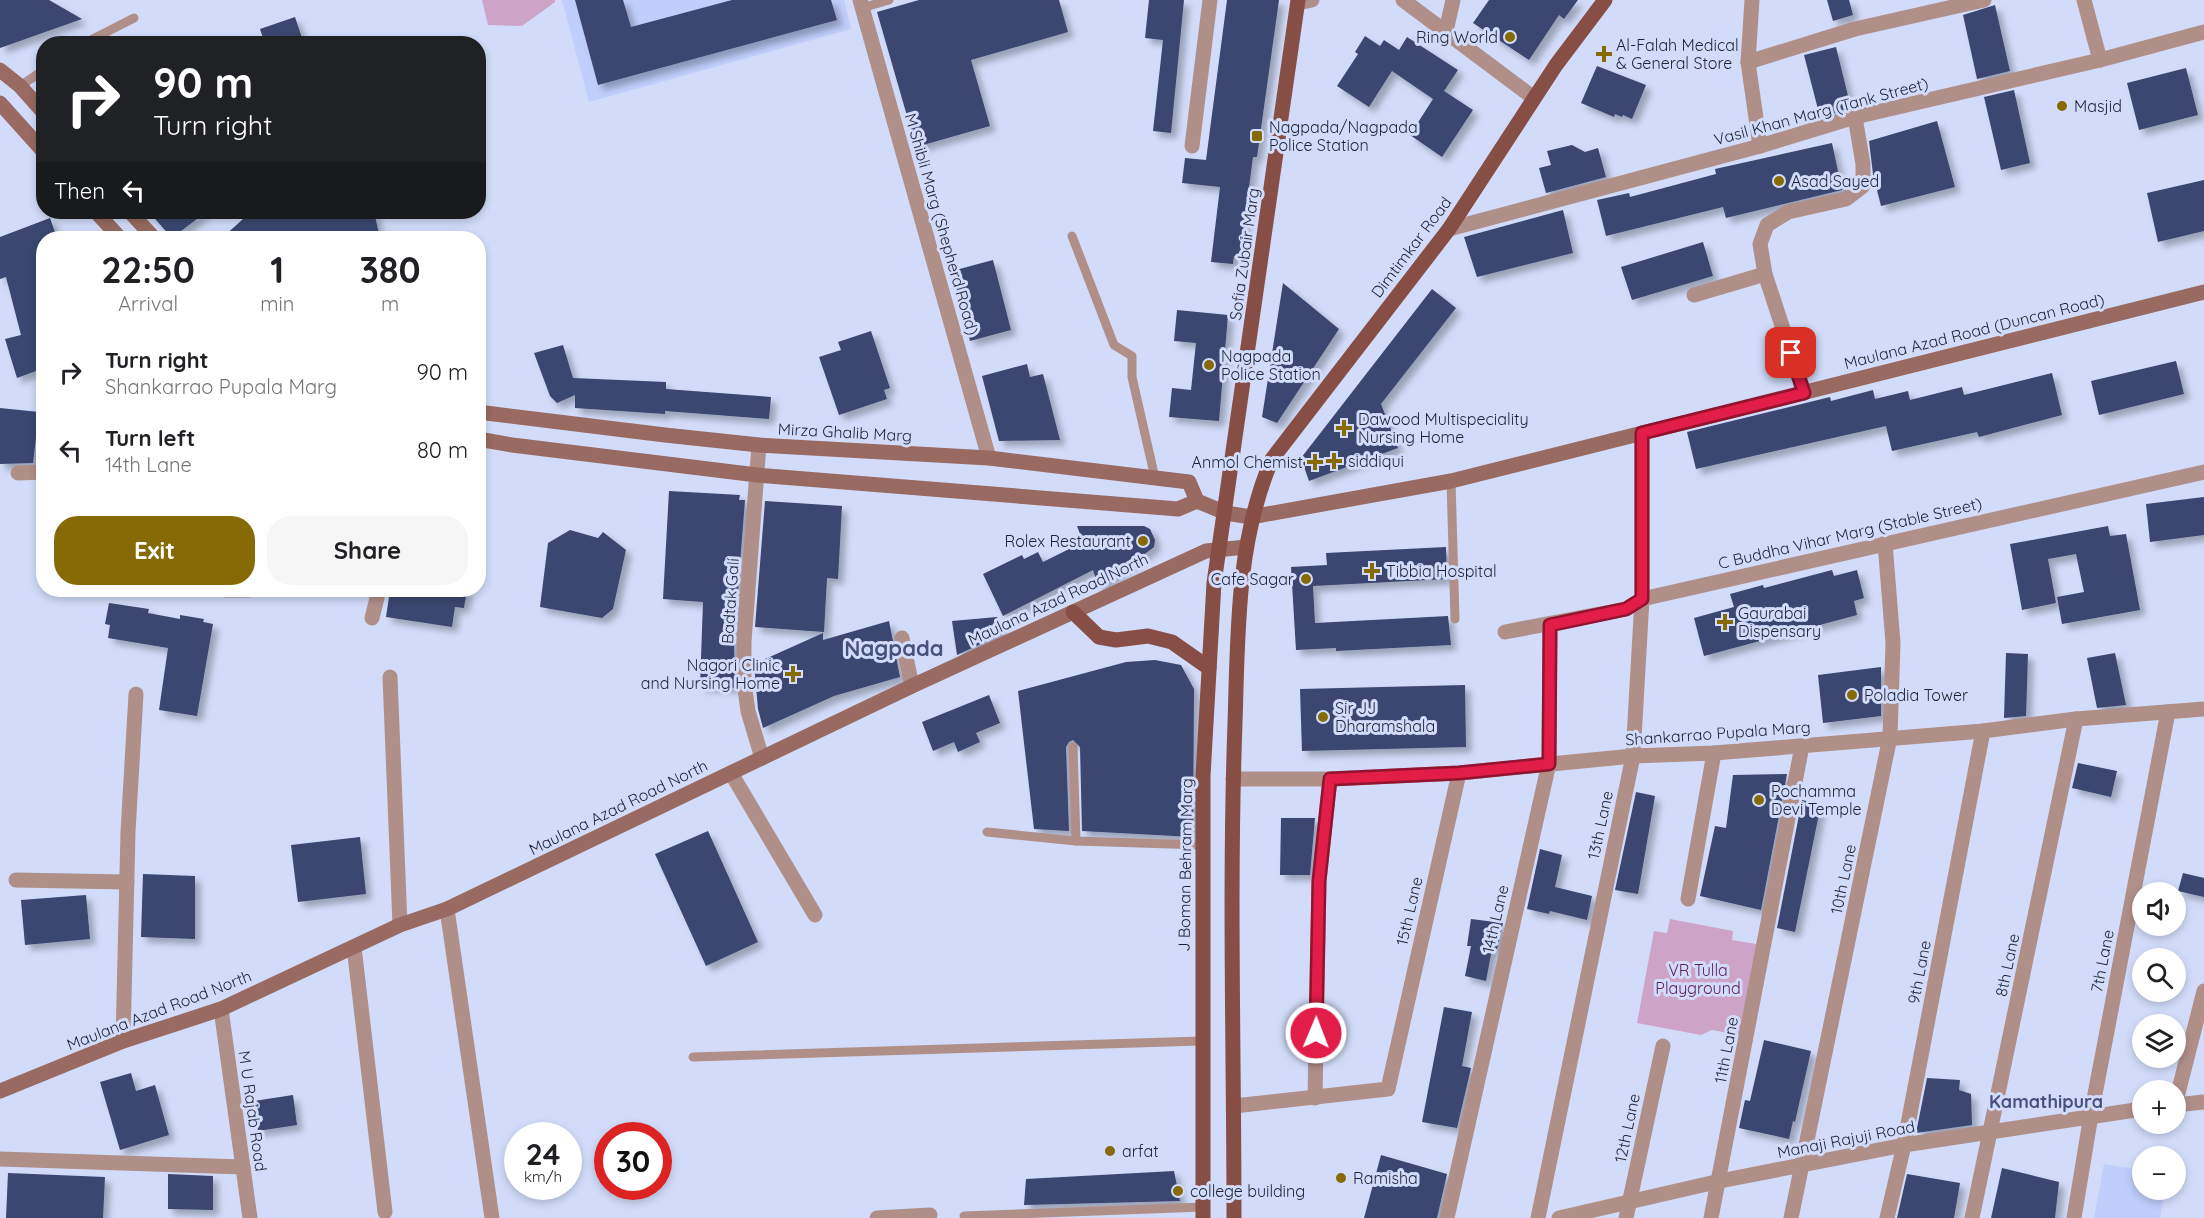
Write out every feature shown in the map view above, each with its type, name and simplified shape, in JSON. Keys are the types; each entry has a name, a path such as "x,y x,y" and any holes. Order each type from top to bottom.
{"main road":[{"name":"Dimtimkar Road","path":"1251,517 1272,459 1449,229 1534,98 1605,0"},
{"name":"Sofia Zubair Marg","path":"1226,513 1303,1"},
{"path":"0,70 20,86 36,104"},
{"path":"0,103 36,143"},
{"path":"102,219 114,231"},
{"path":"136,219 148,231"},
{"name":"Maulana Azad Road (Duncan Road)","path":"1226,513 1251,517 1451,481 2204,292"},
{"name":"Mirza Ghalib Marg","path":"486,413 759,444 989,458 1189,482 1197,501 1226,513"},
{"path":"486,441 512,446 757,475 1178,509 1197,501"},
{"name":"J Boman Behram Marg","path":"1203,1212 1202,844 1214,583 1226,513"},
{"path":"1234,1218 1233,779 1240,587 1251,517"},
{"name":"Maulana Azad Road North","path":"0,1091 123,1041 221,1009 400,925 447,909 912,686 1206,551 1220,547 1246,547"},
{"path":"1073,612 1099,637 1116,640 1148,636 1172,642 1209,668"}],"street":[{"path":"1192,146 1210,0"},
{"path":"1403,0 1534,98"},
{"path":"1446,31 1453,0"},
{"path":"1752,0 1748,62 1760,146"},
{"path":"1748,62 1855,29 1984,0"},
{"path":"2084,0 2100,60"},
{"name":"M Shibli Marg (Shepherd Road)","path":"861,4 989,458"},
{"name":"Vasil Khan Marg (Tank Street)","path":"1449,229 1760,146 1855,117 2100,60 2204,32"},
{"path":"1804,393 1765,273 1760,244 1767,225 1788,212 1846,199 1863,186 1863,164 1855,117"},
{"path":"1694,296 1765,273"},
{"name":"13th Lane","path":"1538,1218 1633,756 1642,599 1642,433"},
{"name":"Badtak Gali","path":"759,444 744,642 744,682 748,711 762,758"},
{"path":"18,472 36,472"},
{"name":"C Buddha Vihar Marg (Stable Street)","path":"1505,632 1626,609 1642,599 2204,472"},
{"name":"10th Lane","path":"1791,1218 1890,737 1893,643 1886,543"},
{"path":"372,618 377,597"},
{"name":"14th Lane","path":"1447,1218 1549,764 1550,625"},
{"path":"902,638 912,686"},
{"path":"390,677 400,925"},
{"path":"123,1041 127,882 136,694"},
{"name":"Shankarrao Pupala Marg","path":"1233,779 1330,779 1459,773 1633,756 1714,753 1983,731 2076,719 2204,709"},
{"name":"7th Lane","path":"2074,1218 2091,1115 2168,712"},
{"name":"8th Lane","path":"1972,1218 2076,719"},
{"name":"9th Lane","path":"1887,1218 1904,1145 1983,731"},
{"name":"11th Lane","path":"1711,1218 1802,746"},
{"path":"1688,899 1714,753"},
{"path":"731,773 815,915"},
{"name":"15th Lane","path":"1315,1098 1388,1089 1459,773"},
{"path":"1234,1106 1315,1098 1319,881 1330,779"},
{"path":"16,880 127,882"},
{"path":"447,909 492,1218"},
{"path":"354,947 385,1212"},
{"path":"2181,1080 2204,991"},
{"name":"M U Rajab Road","path":"221,1009 250,1218"},
{"name":"12th Lane","path":"1626,1218 1663,1046"},
{"path":"2186,1104 2204,1102"},
{"name":"Manaji Rajuji Road","path":"1559,1218 1719,1181 1904,1145 2132,1110"},
{"path":"0,1159 243,1167"},
{"path":"877,1218 930,1215 929,1218"}],"lane":[{"path":"861,4 889,0"},
{"path":"99,36 134,18"},
{"path":"20,86 36,75"},
{"path":"1072,236 1114,345 1132,356 1132,377 1155,478"},
{"path":"1451,481 1455,619"},
{"path":"1073,747 1076,841"},
{"path":"987,832 1076,841 1202,844"},
{"path":"693,1057 1201,1041"},
{"path":"964,1216 1203,1212"}],"shaded area":[{"path":"562,0 844,0 851,29 589,102"},
{"path":"2104,1164 2132,1168 2132,1200 2163,1200 2160,1218 2094,1218"}],"green space":[{"path":"482,0 555,0 555,2 522,26 488,25"},
{"name":"VR Tulla Playground","path":"1670,919 1733,931 1732,940 1762,945 1744,1036 1712,1030 1701,1035 1637,1023 1654,931 1667,933"}],"building":[{"path":"0,0 49,0 82,19 0,48"},
{"path":"575,0 623,0 631,27 732,0 831,0 837,20 598,85"},
{"path":"919,0 1059,0 1068,32 971,60 990,126 916,147 877,12"},
{"path":"1149,0 1184,0 1171,133 1153,131 1163,40 1145,38"},
{"path":"1227,0 1279,0 1257,157 1253,157 1240,256 1234,256 1233,264 1211,262 1220,187 1182,183 1185,158 1206,160"},
{"path":"1489,0 1578,0 1564,19 1559,15 1529,60 1473,23"},
{"path":"1827,0 1849,0 1853,15 1833,21"},
{"path":"1995,5 2010,71 1977,79 1963,15"},
{"path":"295,17 301,36 262,36 260,29"},
{"path":"1365,36 1380,46 1384,40 1399,50 1407,37 1458,70 1444,91 1473,110 1442,157 1410,135 1433,99 1392,71 1369,107 1337,86 1358,54 1355,52"},
{"path":"1836,47 1851,108 1820,117 1804,55"},
{"path":"1597,66 1646,85 1632,119 1615,114 1614,117 1581,103"},
{"path":"2186,68 2198,115 2139,130 2127,83"},
{"path":"2014,90 2030,163 2001,170 1984,97"},
{"path":"1937,121 1955,187 1881,206 1873,174 1869,141"},
{"path":"1832,143 1842,190 1726,218 1723,207 1606,236 1597,200 1629,193 1630,197 1716,174 1715,169"},
{"path":"1572,145 1585,152 1598,148 1606,177 1546,193 1539,168 1551,165 1547,151"},
{"path":"2204,180 2204,231 2158,242 2147,193"},
{"path":"1563,210 1573,253 1477,277 1464,237"},
{"path":"47,219 50,219 55,231 36,231 36,371 17,378 5,339 21,335 6,277 0,279 0,237"},
{"path":"155,219 197,219 181,231 166,231"},
{"path":"243,219 376,219 378,231 230,231"},
{"path":"1703,242 1713,276 1632,300 1621,267"},
{"path":"993,260 1011,330 970,341 952,271"},
{"path":"1283,283 1339,329 1277,423 1262,417"},
{"name":"Dawood Multispeciality Nursing Home","path":"1432,289 1456,308 1381,404 1398,448 1309,481 1301,458"},
{"name":"Nagpada Police Station","path":"1177,310 1228,315 1219,421 1169,417 1172,388 1191,390 1196,343 1174,341"},
{"path":"871,331 890,388 884,390 887,399 839,415 819,357 841,350 838,342"},
{"path":"563,345 573,378 666,382 666,389 771,397 769,419 665,411 665,414 575,408 575,395 557,403 550,396 534,353"},
{"path":"2176,361 2184,394 2099,415 2091,381"},
{"path":"1027,364 1030,377 1043,374 1060,440 999,441 982,376"},
{"path":"2052,373 2062,415 1979,437 1977,432 1892,451 1886,426 1696,469 1687,432 1830,397 1831,401 1873,390 1875,399 1908,391 1910,400 1962,387 1964,395"},
{"path":"0,408 36,412 33,463 0,464"},
{"path":"669,491 740,495 739,500 745,500 734,641 735,688 700,686 703,602 663,599"},
{"path":"2204,497 2204,535 2150,542 2146,504"},
{"path":"765,501 842,506 838,579 827,578 824,632 755,627"},
{"path":"1077,526 1144,526 1150,529 1155,540 1154,547 1099,588 1093,570 1003,616 983,574 1022,555 1024,559 1038,552 1043,562 1083,542"},
{"path":"2108,526 2110,536 2126,534 2140,610 2062,624 2057,597 2084,592 2076,554 2048,559 2056,603 2022,610 2010,544"},
{"path":"570,530 598,538 603,532 626,550 613,609 602,618 540,607 548,543"},
{"path":"1446,547 1447,579 1313,586 1315,623 1448,616 1451,645 1336,651 1336,648 1296,650 1291,567 1327,565 1326,553"},
{"path":"1832,570 1834,576 1857,570 1864,598 1854,601 1857,615 1704,656 1694,618 1734,607 1730,594 1763,585 1764,588"},
{"path":"389,597 466,597 464,608 455,607 452,627 386,617"},
{"path":"109,603 149,609 148,613 180,619 180,615 204,619 203,622 213,624 197,716 159,710 168,648 108,638 110,625 105,624"},
{"path":"997,617 1002,634 957,655 952,621"},
{"path":"889,621 900,677 834,696 763,728 758,709 754,664 823,633 823,640"},
{"path":"2006,653 2028,654 2026,716 2004,718"},
{"path":"2115,653 2126,705 2097,708 2087,658"},
{"path":"1155,660 1181,665 1194,689 1193,837 1082,831 1080,747 1073,740 1066,747 1069,831 1034,829 1018,691 1126,662"},
{"name":"Poladia Tower","path":"1881,667 1881,716 1823,723 1818,675"},
{"name":"Sir JJ Dharamshala","path":"1465,685 1466,747 1302,751 1300,689"},
{"path":"989,695 1000,723 976,733 980,742 958,752 954,742 933,751 922,722"},
{"path":"2078,763 2117,771 2111,797 2072,788"},
{"path":"1787,774 1761,910 1700,896 1715,826 1726,828 1733,775"},
{"path":"1636,792 1655,796 1638,894 1615,890"},
{"path":"1802,800 1821,804 1795,932 1777,928"},
{"path":"1281,818 1315,818 1310,875 1280,875"},
{"path":"708,831 758,942 706,966 655,854"},
{"path":"360,837 366,894 298,902 291,845"},
{"path":"1540,849 1562,855 1555,887 1592,896 1587,920 1550,911 1549,914 1527,909"},
{"path":"2183,873 2204,878 2204,897 2186,893 2186,882 2180,882"},
{"path":"143,874 195,876 195,939 141,937"},
{"path":"86,895 90,939 25,945 21,900"},
{"path":"1471,919 1503,923 1497,949 1492,949 1486,981 1465,976 1471,946 1467,946"},
{"path":"1444,1007 1472,1012 1462,1066 1471,1068 1457,1128 1422,1122"},
{"path":"1764,1040 1811,1051 1789,1139 1739,1128 1745,1100 1750,1101"},
{"path":"131,1073 136,1091 155,1085 169,1135 120,1150 100,1082"},
{"path":"1927,1078 1960,1080 1959,1090 1971,1094 1972,1125 1916,1133"},
{"path":"293,1095 297,1125 258,1131 254,1101"},
{"path":"1381,1155 1447,1174 1437,1218 1364,1218"},
{"path":"2002,1168 2059,1182 2055,1218 1991,1218"},
{"path":"1174,1171 1180,1201 1024,1205 1026,1179"},
{"path":"8,1173 105,1177 103,1218 6,1218"},
{"path":"168,1174 213,1176 213,1210 168,1209"},
{"path":"1907,1174 1960,1183 1954,1218 1897,1218"}],"place":[{"name":"Ring World","path":"1510,37"},
{"name":"Al-Falah Medical & General Store","path":"1604,54"},
{"name":"Masjid","path":"2062,106"},
{"name":"Nagpada/Nagpada Police Station","path":"1257,136"},
{"name":"Asad Sayed","path":"1779,181"},
{"name":"Nagpada Police Station","path":"1209,365"},
{"name":"Dawood Multispeciality Nursing Home","path":"1344,428"},
{"name":"siddiqui","path":"1334,461"},
{"name":"Anmol Chemist","path":"1315,462"},
{"name":"Rolex Restaurant","path":"1143,541"},
{"name":"Tibbia Hospital","path":"1372,571"},
{"name":"Cafe Sagar","path":"1306,579"},
{"name":"Gaurabai Dispensary","path":"1725,622"},
{"name":"Nagori Clinic and Nursing Home","path":"793,674"},
{"name":"Poladia Tower","path":"1852,695"},
{"name":"Sir JJ Dharamshala","path":"1323,717"},
{"name":"Pochamma Devi Temple","path":"1759,800"},
{"name":"arfat","path":"1110,1151"},
{"name":"Ramisha","path":"1341,1178"},
{"name":"college building","path":"1178,1191"}],"district":[{"name":"Nagpada","path":"894,648"},
{"name":"Kamathipura","path":"2046,1101"}],"route":[{"path":"1316,1033 1319,881 1330,779 1459,773 1549,764 1550,625 1626,609 1642,599 1642,433 1804,393 1791,353"}]}
